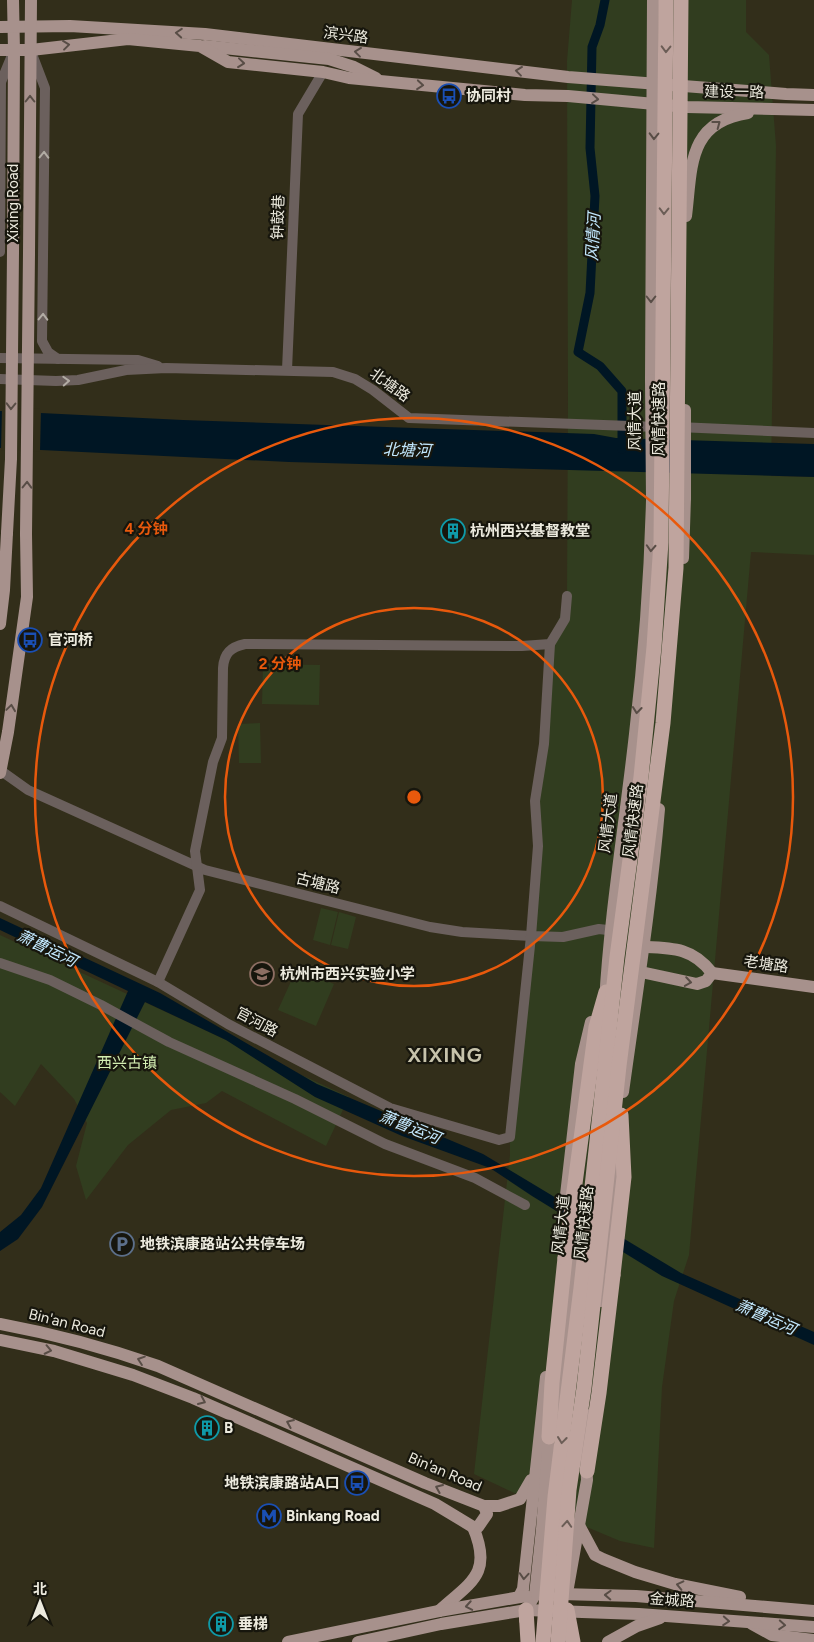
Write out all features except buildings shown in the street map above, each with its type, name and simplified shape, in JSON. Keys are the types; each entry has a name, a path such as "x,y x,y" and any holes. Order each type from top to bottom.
{"highway":[{"name":"风情快速路","path":"542,1642 554,1497 581,1288 612,954 644,750 661,542 666,0"},
{"name":"风情快速路","path":"558,1642 569,1490 584,1388 619,1066 663,723 676,568 681,0"},
{"path":"549,1437 552,1383 566,1258 596,1028 612,954"},
{"path":"587,1471 599,1393 609,1271 624,1177 619,1066"},
{"path":"528,1605 528,1642"},
{"path":"567,1610 572,1642"}],"main road":[{"name":"Xixing Road","path":"0,624 4,590 11,459 14,50 6,27 12,0"},
{"name":"Xixing Road","path":"0,771 28,597 26,534 31,0"},
{"name":"风情大道","path":"523,1642 528,1605 535,1595 549,1437 562,1383 598,1044 604,1017 612,954 612,930 639,697 651,548 654,0"},
{"path":"609,1271 609,1219 615,1178 623,1091 641,972 653,873 664,747 677,644 684,540 688,0"},
{"name":"滨兴路","path":"6,27 70,26 205,34 568,77 688,86"},
{"path":"0,50 31,50 128,39 329,59 354,67 383,82"},
{"path":"200,46 228,62 324,72 349,78 654,105"},
{"name":"建设一路","path":"688,86 814,95"},
{"name":"建设一路","path":"654,105 814,110"},
{"path":"686,216 698,142 709,130 724,119 743,114 784,109"},
{"path":"641,972 670,980 697,984 706,981 712,972 703,961 691,954 674,948 644,947"},
{"path":"542,1642 523,1589 534,1475 581,1064 612,954"},
{"name":"老塘路","path":"712,972 814,988"},
{"name":"Bin'an Road","path":"0,1324 62,1337 158,1366 426,1483 484,1506 488,1514 478,1527 473,1527 435,1504 193,1398 134,1375 54,1351 0,1340"},
{"path":"558,1642 567,1610 567,1594 580,1527 587,1471"},
{"path":"484,1506 499,1506 520,1499 534,1475"},
{"path":"439,1611 469,1584 479,1572 481,1550 473,1527"},
{"path":"580,1527 595,1555 635,1572 702,1590 814,1611"},
{"path":"535,1595 567,1594"},
{"name":"金城路","path":"567,1594 636,1596 814,1611"},
{"path":"288,1642 439,1611 528,1605"},
{"path":"358,1642 528,1605"},
{"name":"金城路","path":"528,1605 567,1610 814,1627"},
{"path":"608,1642 637,1626 667,1616"},
{"path":"750,1622 772,1635 814,1640"}],"street":[{"name":"Xixing Road","path":"0,252 1,82 14,50"},
{"name":"Xixing Road","path":"31,50 45,88 42,341 48,352 58,359"},
{"name":"钟鼓巷","path":"287,370 298,114 324,72"},
{"name":"北塘路","path":"0,358 138,360 166,368"},
{"name":"北塘路","path":"0,379 78,380 126,370 166,368 333,372 355,378 409,418 814,433"},
{"path":"531,936 538,846 535,801 544,744 550,644 565,619 567,596"},
{"path":"158,982 200,890 195,851 213,762 222,738 223,659 229,651 236,646 255,644 522,646 550,644"},
{"name":"古塘路","path":"0,771 28,790 198,865 205,870 430,927 462,932 563,937 599,929 612,930 633,935 644,947"},
{"name":"官河路","path":"0,906 158,982 228,1024 390,1108 499,1140 510,1137 531,936"},
{"path":"0,963 50,980 169,1042 295,1099 385,1144 475,1178 525,1206"}],"green space":[{"path":"572,0 746,0 746,32 769,55 776,146 771,476 814,477 814,555 751,552 689,1255 674,1301 662,1387 654,1548 620,1541 474,1474 510,1155 510,1137 531,936 535,801 550,644 567,596 567,61"},
{"path":"263,664 320,665 319,705 262,704"},
{"path":"260,723 261,763 239,763 238,724"},
{"path":"321,908 338,912 330,945 313,940"},
{"path":"339,912 356,917 348,949 331,945"},
{"name":"西兴古镇","path":"0,935 349,1097 326,1146 222,1091 206,1103 171,1110 128,1145 86,1200 76,1166 87,1123 74,1099 41,1064 15,1106 0,1092"},
{"path":"297,968 334,984 316,1026 278,1010"}],"water":[{"name":"北塘河","path":"0,411 183,420 594,434 616,438 814,444 814,477 289,462 0,448"},
{"name":"萧曹运河","path":"0,918 160,993 317,1084 483,1154 681,1273 814,1332 814,1345 662,1276 490,1168 402,1136 315,1097 226,1040 145,1002 42,1207 18,1239 0,1251 0,1232 21,1215 41,1188 128,991 0,930"}],"pier":[{"path":"2,408 41,409 40,452 1,450"}],"waterway":[{"name":"风情河","path":"605,0 600,25 592,47 590,148 595,196 590,293 578,352 600,366 622,391 622,449"}],"place":[{"name":"协同村","path":"449,96"},
{"name":"杭州西兴基督教堂","path":"453,531"},
{"name":"官河桥","path":"30,640"},
{"name":"杭州市西兴实验小学","path":"262,974"},
{"name":"地铁滨康路站公共停车场","path":"122,1244"},
{"name":"B","path":"207,1428"},
{"name":"地铁滨康路站A口","path":"357,1483"},
{"name":"Binkang Road","path":"269,1516"},
{"name":"垂梯","path":"221,1624"}],"district":[{"name":"XIXING","path":"445,1055"}]}
